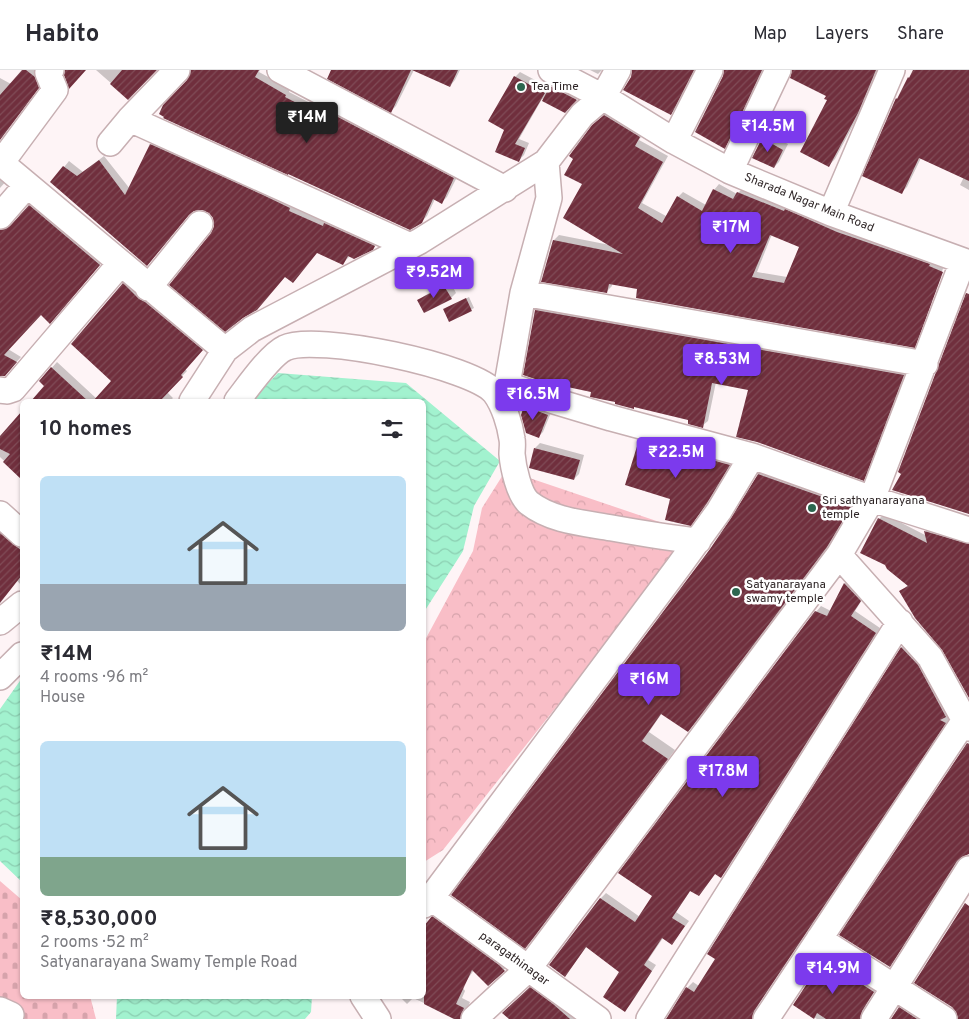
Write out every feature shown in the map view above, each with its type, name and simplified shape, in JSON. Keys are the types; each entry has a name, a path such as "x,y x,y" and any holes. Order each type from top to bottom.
{"street":[{"path":"51,70 48,73 55,90 1,162 148,288 225,350"},
{"path":"110,143 177,70"},
{"path":"280,70 315,78 505,189"},
{"name":"Sharada Nagar Main Road","path":"551,70 602,97 674,141 730,171 831,213 966,262"},
{"path":"193,399 225,350 252,329 410,246 546,162 582,115 602,97 618,70"},
{"path":"674,141 710,70"},
{"path":"730,171 778,70"},
{"path":"831,213 892,70"},
{"path":"130,119 410,246"},
{"path":"546,162 549,198 523,293 508,379 512,387 611,418 752,456 872,499 969,530"},
{"path":"0,216 27,185"},
{"path":"148,288 200,224"},
{"path":"478,1018 528,969 839,554 872,499 966,262"},
{"path":"0,390 14,389 120,264"},
{"path":"523,293 925,364"},
{"path":"239,399 270,360 284,348 298,344 374,351 446,368 479,382 494,392 504,412 512,440 512,455 520,491 524,500 531,505 567,520 698,541"},
{"path":"427,901 698,541 719,511 752,456"},
{"path":"766,1019 967,724 930,657 839,554"},
{"path":"0,622 20,606"},
{"path":"649,1019 900,622"},
{"path":"0,678 20,657"},
{"path":"874,1019 969,869"},
{"name":"paragathinagar","path":"427,901 598,1019"},
{"path":"819,939 944,1019"},
{"path":"365,999 378,1019"}],"green space":[{"path":"506,470 689,532 587,668 443,850 426,861 426,638 473,551 482,508"},
{"path":"0,881 20,898 20,999 91,999 96,1019 0,1019"}],"water":[{"path":"278,373 406,383 425,399 253,399"},
{"path":"426,400 500,461 474,506 463,551 426,609"},
{"path":"20,681 20,880 0,861 0,709"},
{"path":"117,999 312,999 311,1012 305,1019 116,1019"}],"building":[{"path":"22,70 26,70 35,77 39,88 0,140 0,95"},
{"path":"65,70 86,70 69,89 64,75"},
{"path":"122,70 157,70 128,100 110,84"},
{"path":"191,70 259,70 255,77 286,95 285,97 312,111 315,105 454,178 442,204 433,199 422,223 410,230 163,118 159,114 163,105 187,80"},
{"path":"331,70 411,70 391,113 327,79"},
{"path":"412,70 458,70 450,87"},
{"path":"632,70 694,70 671,115 623,90 631,77"},
{"path":"724,70 762,70 725,149 695,132 723,76"},
{"path":"792,70 876,70 858,113 829,167 800,152 827,100 824,99 826,96 790,78"},
{"path":"913,70 969,70 969,181 919,158 902,194 862,176 896,98"},
{"path":"514,76 545,93 515,144 525,148 519,162 495,152 504,130 488,121"},
{"path":"550,86 577,100 565,113 542,101"},
{"path":"604,115 640,137 635,146 663,162 638,208 662,223 677,196 702,211 713,189 733,199 737,192 784,211 785,209 837,232 930,264 929,266 943,272 915,348 636,298 637,289 609,284 607,293 541,282 553,240 623,254 563,218 582,184 564,175 573,159 569,156 592,125","holes":["770,235 799,247 784,283 752,277"]},
{"path":"762,138 783,150 774,168 752,158"},
{"path":"150,144 290,208 289,211 323,226 324,223 375,246 373,250 354,259 348,256 343,265 317,253 293,283 285,277 257,310 225,332 169,285 211,233 214,226 213,218 209,213 202,210 194,211 189,215 147,266 50,182 63,166 77,176 99,160 125,195"},
{"path":"29,205 100,265 50,324 41,315 4,355 17,362 5,376 0,376 0,230 10,226"},
{"path":"123,283 139,299 203,350 181,375 183,377 162,399 95,399 111,381 71,344"},
{"path":"444,286 452,299 424,313 417,300"},
{"path":"966,293 969,294 969,514 892,490 901,474 898,472"},
{"path":"466,298 472,311 449,322 443,309"},
{"path":"535,310 904,375 864,481 757,442 736,437 748,390 712,383 703,428 688,424 688,420 615,404 615,402 590,397 591,392 544,382 523,375"},
{"path":"51,367 86,399 33,399 44,386 39,381"},
{"path":"524,406 548,415 539,438 526,433 521,415"},
{"path":"20,413 20,478 3,462 10,454 0,449 0,436"},
{"path":"639,440 730,465 691,526 665,520 670,499 625,485"},
{"path":"534,448 580,460 574,480 529,468"},
{"path":"758,474 851,507 827,547 688,732 661,714 642,741 668,759 525,949 451,895 710,549"},
{"path":"878,518 927,543 924,531 969,544 969,698 942,650 915,618 899,591 908,586 887,569 885,565 860,553"},
{"path":"0,533 20,549 20,578 0,603"},
{"path":"844,583 861,601 851,616 876,633 721,878 715,874 699,896 690,891 672,918 685,926 672,945 662,938 644,965 652,971 625,1012 603,997 619,972 586,947 565,977 549,965 600,898 635,922 652,896 618,873 815,611 827,616"},
{"path":"901,647 918,665 946,717 940,720 946,723 754,1011 752,1019 666,1019 686,987 694,992 715,959 707,954"},
{"path":"967,743 969,744 969,854 957,861 890,967 839,935"},
{"path":"965,903 969,906 969,1019 958,1019 952,1007 914,983"},
{"path":"432,916 505,971 488,986 472,970 456,1004 464,1008 460,1019 454,1019 424,1004 424,999 426,999 426,924"},
{"path":"823,959 874,992 862,1011 860,1019 826,1019 817,1013 814,1019 793,1005"},
{"path":"530,987 570,1019 509,1019 502,1013"},
{"path":"899,1007 917,1019 891,1019"}],"place":[{"name":"Tea Time","path":"521,87"},
{"name":"Sri sathyanarayana temple","path":"812,508"},
{"name":"Satyanarayana swamy temple","path":"736,592"}]}
